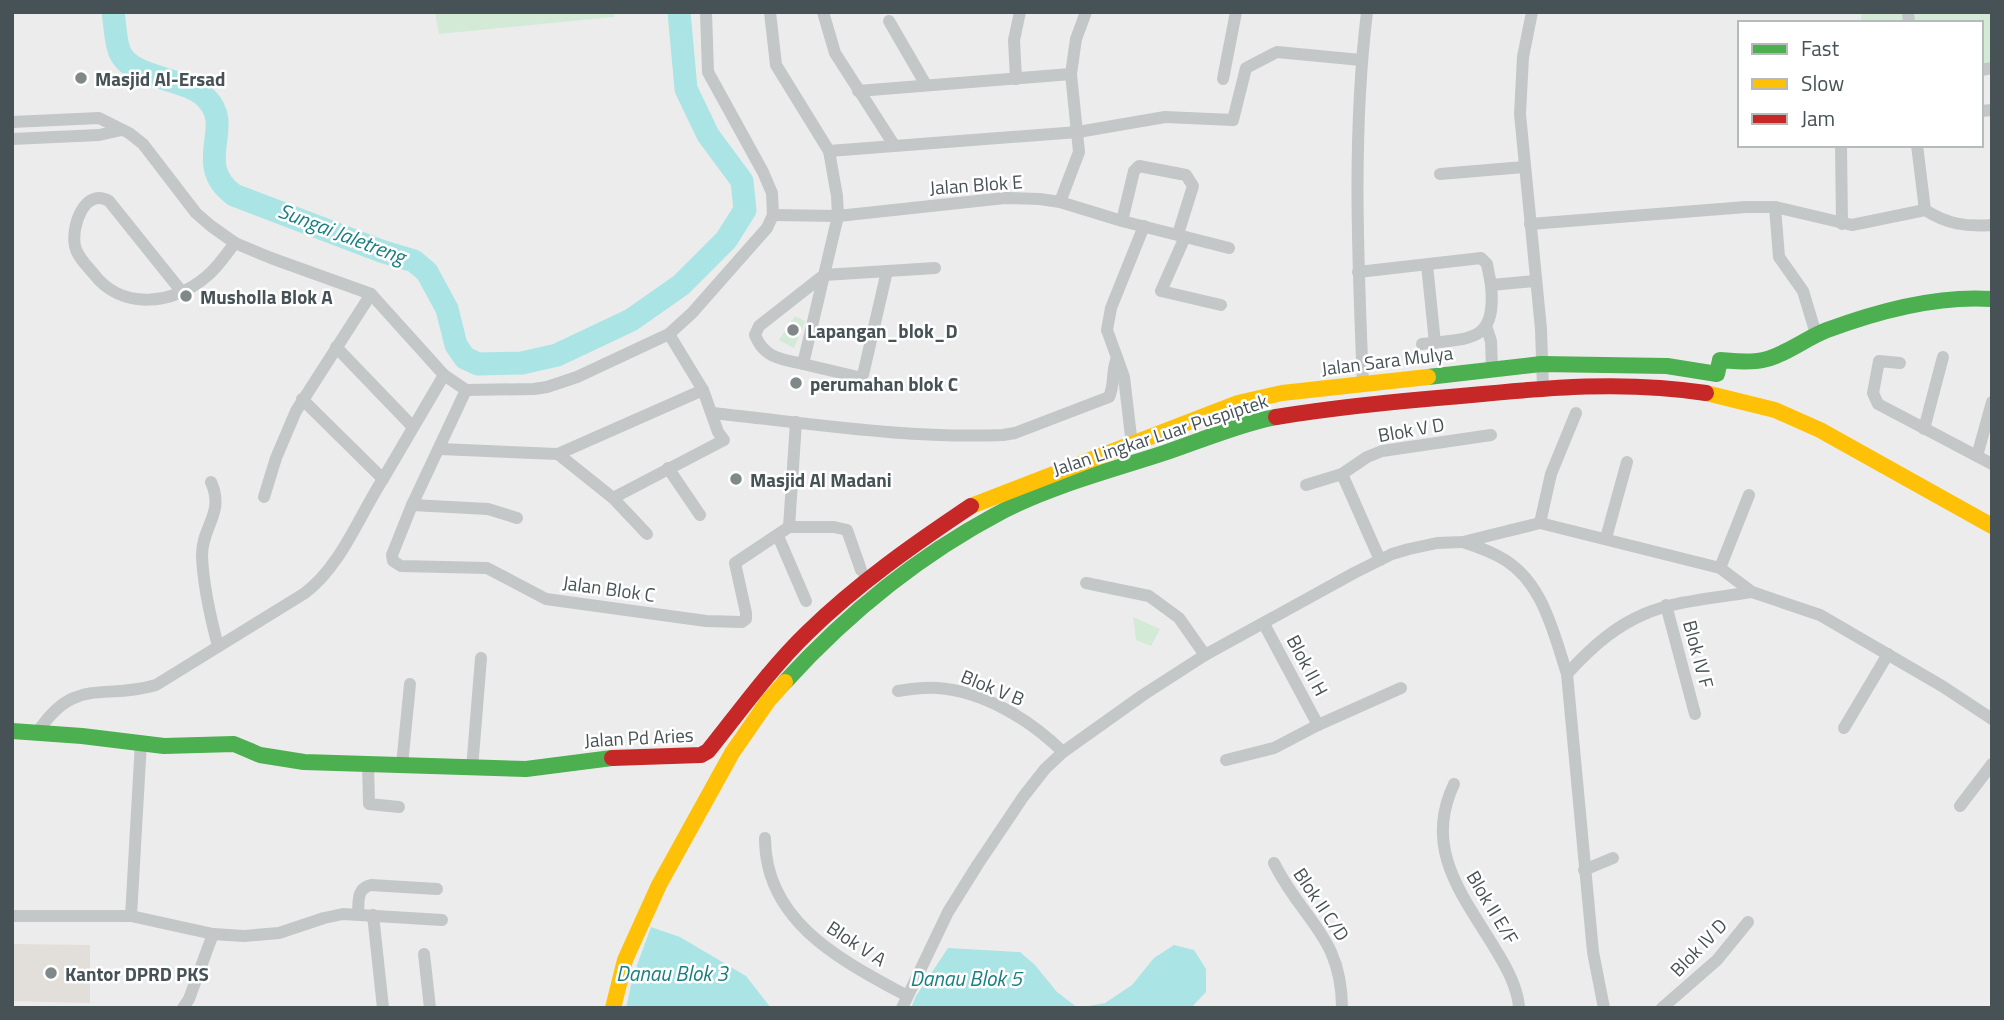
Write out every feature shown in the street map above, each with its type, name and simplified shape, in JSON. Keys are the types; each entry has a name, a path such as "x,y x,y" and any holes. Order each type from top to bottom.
{"street":[{"path":"12,122 99,118 143,145 196,213 235,243 371,294 444,375 466,390 547,387 577,377 669,334 692,313 761,236 773,215 772,193 763,172 708,72 706,12"},
{"path":"770,12 774,55 779,73 829,151 837,196 838,216 803,364"},
{"path":"823,12 835,53 894,145"},
{"path":"1016,79 1014,40 1020,12"},
{"path":"1059,202 1080,152 1071,74 1076,39 1086,12"},
{"path":"1223,79 1236,12"},
{"path":"1363,385 1358,272 1357,120 1367,12"},
{"path":"1532,12 1523,57 1520,94 1544,388"},
{"path":"889,21 926,85"},
{"path":"829,151 1079,132 1165,117 1233,120 1246,68 1277,52 1361,60"},
{"path":"858,91 1071,74"},
{"path":"12,139 99,135 122,130"},
{"path":"1841,147 1842,224"},
{"path":"1917,147 1925,210"},
{"path":"1122,221 1134,171 1139,166 1186,175 1193,186 1181,235 1161,291 1221,305"},
{"path":"1440,174 1524,167"},
{"path":"182,292 109,201 99,198 86,204 78,218 75,244 77,252 99,282 113,293 135,299 149,300 182,292 208,275 235,243"},
{"name":"Jalan Blok E","path":"773,215 838,216 1005,198 1059,202 1122,221 1230,247"},
{"path":"1530,224 1775,207 1842,224 1863,224 1925,210 1944,222 1970,227 1992,225"},
{"path":"1775,207 1779,257 1803,291 1816,334 1870,316 1971,297 1992,299"},
{"path":"1132,445 1124,377 1108,337 1108,316 1144,226"},
{"path":"1358,272 1481,258 1487,264 1493,307 1481,332 1465,339 1429,343 1427,265"},
{"path":"887,271 863,375 858,377 781,359 763,349 755,334 759,326 824,275 887,271 935,268"},
{"path":"1491,285 1535,281"},
{"path":"264,497 276,457 302,399 371,294"},
{"path":"1486,326 1491,341 1492,369"},
{"path":"613,498 724,440 718,432 703,390 669,334"},
{"name":"Jalan Sara Mulya","path":"1238,403 1282,393 1541,365 1667,366 1717,374 1720,360 1744,362 1771,358 1816,334"},
{"path":"335,346 413,427"},
{"path":"1924,429 1943,357"},
{"path":"712,413 859,431 918,435 1015,433 1109,397 1113,367 1117,358"},
{"path":"1900,363 1879,361 1873,393 1878,404 1992,464"},
{"path":"37,733 47,717 69,698 94,691 135,690 156,685 305,593 325,576 444,375"},
{"name":"Jalan Lingkar Luar Puspiptek","path":"613,1008 625,960 659,885 732,754 768,701 812,653 868,602 934,552 1004,510 1067,485 1270,418 1329,408 1613,384 1669,387 1725,396 1775,410 1820,430 1992,526"},
{"name":"Jalan Blok C","path":"466,390 412,505 392,555 393,561 401,566 487,568 546,599 706,621 742,622 746,619 746,613 735,563 778,536"},
{"path":"440,449 558,454 703,390"},
{"path":"302,399 383,479"},
{"path":"1977,456 1992,402"},
{"name":"Jalan Pd Aries","path":"12,731 175,746 234,744 273,758 304,762 472,769 526,769 593,759 705,754 778,663 809,631 899,555 972,505 1238,403"},
{"path":"1540,523 1551,474 1577,413"},
{"path":"789,527 796,422"},
{"name":"Blok V D","path":"1306,485 1342,474 1367,457 1382,451 1491,435"},
{"path":"558,454 613,498 647,534"},
{"path":"1606,538 1627,462"},
{"path":"668,467 700,514"},
{"path":"1342,474 1380,560"},
{"path":"211,482 217,499 202,552 206,603 218,646"},
{"path":"1720,568 1749,495"},
{"path":"412,505 488,509 517,518"},
{"path":"904,1002 948,912 978,864 1023,797 1045,769 1063,752 1109,718 1205,655 1380,560 1409,549 1437,543 1463,542 1540,523 1720,568 1752,592 1820,615 1942,686 1992,719"},
{"path":"806,601 778,536 789,527 834,527 847,530 861,570"},
{"path":"1463,542 1499,556 1529,580 1544,608 1567,674 1593,953 1604,1008"},
{"path":"1086,583 1149,596 1179,618 1205,655"},
{"path":"1567,674 1600,640 1627,621 1666,605 1752,592"},
{"name":"Blok IV F","path":"1666,605 1696,713"},
{"name":"Blok II H","path":"1264,624 1318,725"},
{"path":"1844,728 1888,654"},
{"path":"472,769 481,658"},
{"path":"402,765 410,684"},
{"name":"Blok V B","path":"898,691 940,688 980,699 1033,726 1063,752"},
{"name":"Blok II H","path":"1226,760 1274,748 1401,688"},
{"path":"131,916 141,743"},
{"path":"368,764 369,804 399,807"},
{"path":"1960,806 1992,764"},
{"name":"Blok II E/F","path":"1454,784 1447,800 1443,840 1450,873 1505,965 1514,985 1519,1008"},
{"name":"Blok V A","path":"765,838 767,867 784,903 799,924 827,950 904,1002"},
{"path":"1584,870 1613,858"},
{"name":"Blok II C/D","path":"1274,863 1282,881 1329,945 1340,976 1342,1008"},
{"path":"358,914 359,891 364,887 371,885 437,889"},
{"path":"12,916 131,916 214,934 244,936 279,933 333,915 358,914 442,920"},
{"path":"373,915 383,1008"},
{"name":"Blok IV D","path":"1662,1008 1678,1003 1748,922"},
{"path":"183,1008 214,934"},
{"path":"424,954 430,1008"}],"shaded area":[{"name":"Kantor DPRD PKS","path":"12,944 90,945 90,1003 12,1001"}],"green space":[{"path":"435,12 615,12 614,17 439,34"},
{"path":"1861,12 1992,12 1992,63 1983,65 1983,21 1861,21"},
{"name":"Lapangan_blok_D","path":"795,316 805,321 794,348 779,340"},
{"path":"1133,617 1160,629 1151,646 1136,640"}],"water":[{"name":"Danau Blok 3","path":"651,927 680,937 746,976 771,1008 626,1008 633,976"},
{"path":"1174,945 1194,950 1206,969 1206,992 1191,1008 1078,1008 1105,1003 1132,985 1154,958"},
{"name":"Danau Blok 5","path":"948,948 1020,952 1035,965 1057,992 1078,1008 911,1008"}],"waterway":[{"name":"Sungai Jaletreng","path":"113,12 119,50 125,60 145,73 197,91 214,109 217,121 214,158 216,170 222,183 234,195 414,261 427,272 447,309 456,345 465,358 478,364 522,363 557,355 631,320 681,285 726,240 745,210 742,181 708,135 686,89 679,12"}],"traffic: fast":[{"path":"1428,377 1541,364 1667,366 1717,374 1720,360 1742,362 1771,358 1827,330 1887,311 1950,299 1992,299"},
{"path":"785,682 834,633 886,587 943,546 1003,511 1082,479 1234,428 1276,417"},
{"path":"12,731 164,746 234,744 260,755 304,762 526,769 612,758"}],"traffic: slow":[{"path":"971,506 1238,403 1282,393 1428,377"},
{"path":"1706,393 1775,410 1820,430 1992,526"},
{"path":"613,1008 625,960 659,885 732,753 768,701 785,682"}],"traffic: jam":[{"path":"1276,417 1391,402 1553,388 1644,387 1706,393"},
{"path":"612,758 701,755 708,751 780,661 826,615 886,565 971,506"}],"place":[{"name":"Masjid Al-Ersad","path":"81,78"},
{"name":"Musholla Blok A","path":"186,296"},
{"name":"Lapangan_blok_D","path":"793,330"},
{"name":"perumahan blok C","path":"796,383"},
{"name":"Masjid Al Madani","path":"736,479"},
{"name":"Kantor DPRD PKS","path":"51,973"}]}
